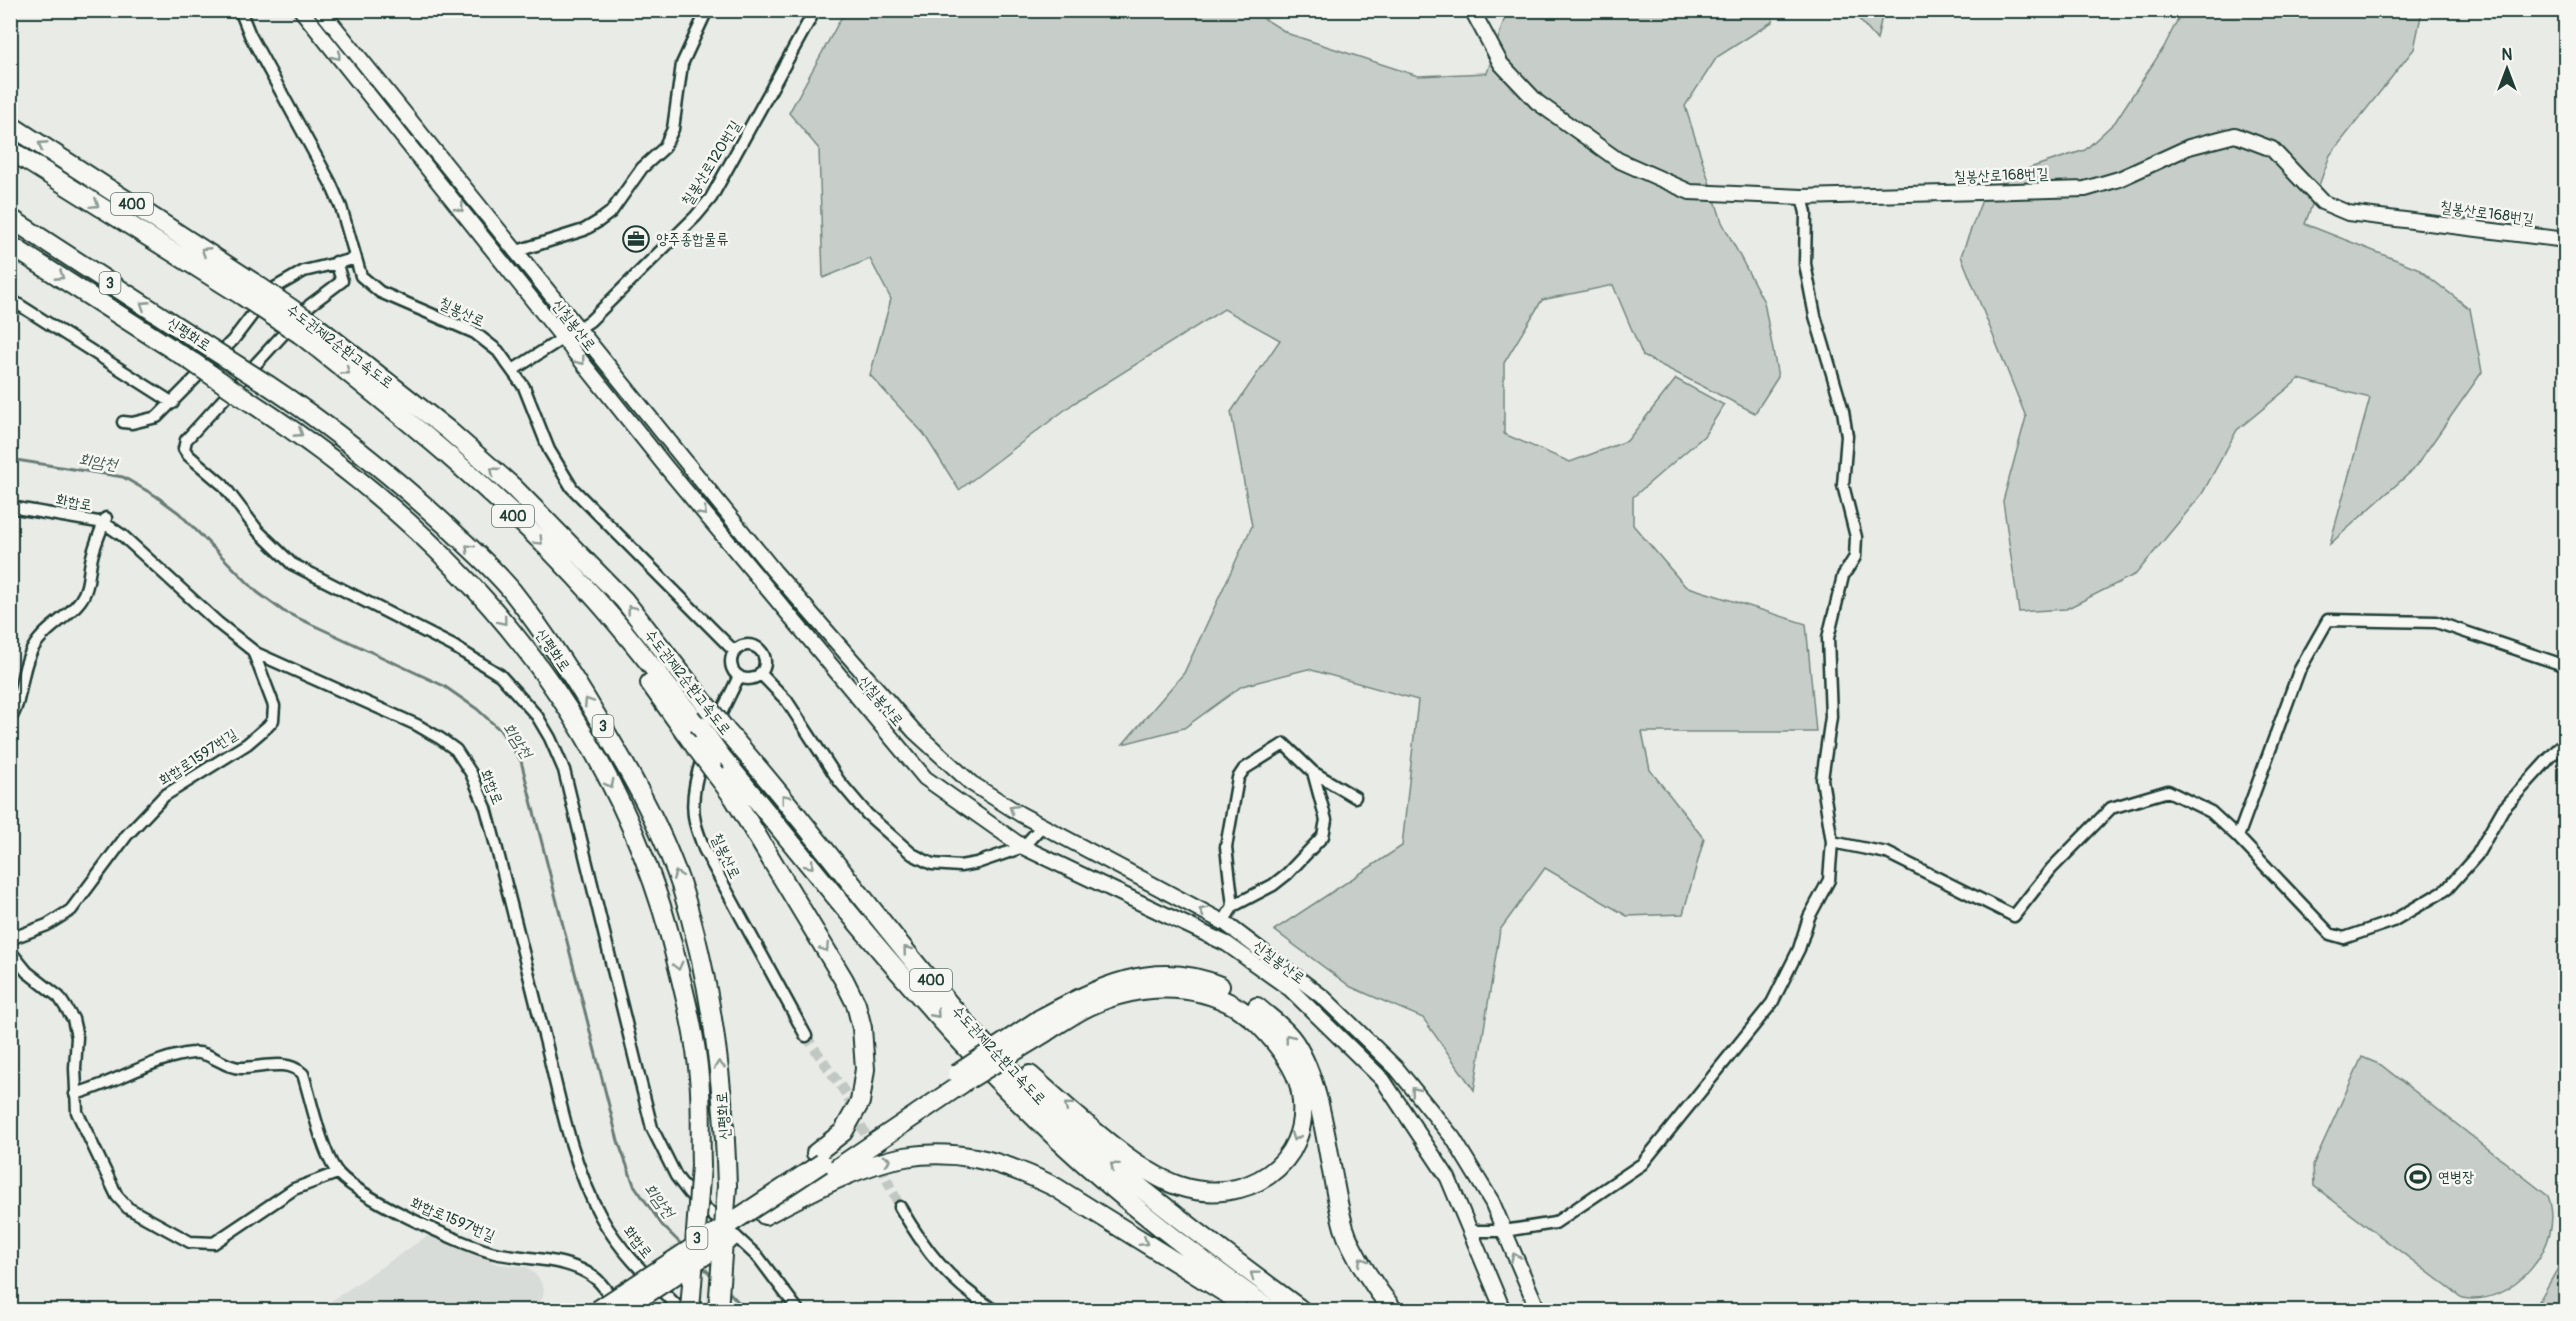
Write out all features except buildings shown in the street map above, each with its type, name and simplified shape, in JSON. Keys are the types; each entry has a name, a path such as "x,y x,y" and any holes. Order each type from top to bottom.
{"highway":[{"name":"수도권제2순환고속도로","path":"10,125 448,430 513,487 624,600 728,733 773,784 977,1036 1064,1124 1159,1204 1301,1311"},
{"name":"수도권제2순환고속도로","path":"10,150 249,290"},
{"name":"신평화로","path":"10,218 329,426 380,468 425,506 511,591 589,704 631,774 665,845 681,885 703,972 718,1055 725,1122 727,1186 718,1311"},
{"name":"신평화로","path":"10,245 309,439 360,479 448,557 545,674 582,730 642,853 670,936 689,1009 699,1077 701,1166 690,1311"},
{"name":"수도권제2순환고속도로","path":"306,329 427,435 510,512 595,598 879,951 1017,1100 1126,1201 1177,1244 1271,1311"},
{"path":"595,598 695,746 734,798 856,1004 865,1048 860,1102 825,1167 765,1215 621,1311"},
{"path":"598,1311 1043,1026 1093,990 1134,978 1164,975 1189,976 1233,992 1263,1012 1294,1042 1305,1067 1327,1141 1345,1230 1378,1291 1393,1311"},
{"path":"948,1002 1134,1162 1154,1175 1180,1186 1203,1190 1240,1190 1257,1183 1280,1166 1296,1139 1302,1102 1298,1080 1258,1023 1221,998 1175,987 1146,988 1113,996 1043,1026"},
{"path":"825,1167 922,1153 946,1154 999,1164 1029,1174 1055,1187 1254,1311"}],"street":[{"name":"칠봉산로","path":"240,10 250,35 330,182 341,207 354,259 361,276 372,287 475,333 498,351 524,387 549,450 572,488 735,652"},
{"name":"신칠봉산로","path":"301,10 666,467 925,778 1023,847 1227,944 1290,989 1383,1080 1448,1178 1503,1311"},
{"name":"신칠봉산로","path":"321,10 514,252 774,571 914,731 970,783 1042,826 1222,922 1324,998 1397,1069 1453,1138 1492,1202 1538,1311"},
{"path":"514,252 584,230 599,221 611,212 642,168 664,148 673,129 682,64 707,10"},
{"name":"칠봉산로120번길","path":"513,370 591,321 711,198 815,10"},
{"name":"칠봉산로168번길","path":"1472,10 1501,64 1536,102 1618,160 1690,192 1802,197 2085,189 2119,179 2188,147 2235,135 2272,148 2322,202 2348,213 2565,240"},
{"path":"1470,1231 1504,1231 1555,1222 1642,1164 1772,1003 1799,949 1809,916 1828,880 1832,842 1822,779 1831,717 1828,638 1843,576 1855,557 1856,537 1842,485 1847,436 1843,411 1815,316 1805,264 1806,213 1802,197"},
{"path":"123,422 132,423 158,417 233,340 271,290 304,271 354,259"},
{"path":"336,262 342,281 310,305 186,440 184,448 188,455 223,485 258,531 292,564 482,663 519,693 537,716 564,770 652,1128 662,1150 689,1193 759,1258 798,1311"},
{"path":"10,299 173,403"},
{"name":"화합로","path":"10,507 105,521 253,651 425,730 456,750 471,773 486,808 558,1092 582,1177 602,1217 623,1249 681,1311"},
{"path":"10,719 15,711 30,652 52,624 81,600 105,521"},
{"path":"2238,837 2298,671 2328,620 2436,622 2565,666"},
{"path":"744,646 759,650 764,658 760,673 750,679 739,676 732,668 735,652 744,646"},
{"name":"화합로1597번길","path":"10,939 47,925 71,910 127,835 164,796 246,744 268,726 273,720 274,706 253,651"},
{"path":"760,673 787,701 839,781 867,814 912,854 932,864 960,866 977,863 1023,847 1042,826"},
{"name":"칠봉산로","path":"739,676 705,749 696,789 695,820 704,849 806,1036"},
{"path":"1832,842 1887,853 2014,916 2051,869 2111,808 2168,791 2211,812 2238,837 2330,934 2344,938 2391,922 2447,889 2477,855 2503,809 2565,740"},
{"path":"1233,906 1226,847 1241,774 1284,744 1313,772 1355,797"},
{"path":"1222,922 1233,906 1273,885 1323,836 1326,820 1313,772"},
{"path":"10,951 27,972 59,997 73,1019 77,1037 75,1094 79,1119 122,1203 190,1242 209,1244 222,1240 294,1189 337,1173 331,1162 303,1074 292,1066 234,1067 196,1052 174,1056 105,1086 75,1094"},
{"name":"화합로1597번길","path":"337,1173 383,1205 441,1233 494,1253 566,1265 583,1271 597,1279 621,1311"},
{"path":"900,1207 922,1245 940,1268 992,1310"}],"shaded area":[{"path":"845,11 1252,11 1289,34 1418,76 1487,73 1507,11 1774,11 1772,22 1717,57 1685,106 1722,222 1764,302 1778,377 1755,413 1643,356 1613,285 1542,300 1504,363 1504,434 1570,462 1627,441 1676,379 1724,405 1704,436 1633,497 1633,525 1685,586 1806,624 1816,732 1642,732 1650,770 1704,839 1683,914 1627,916 1545,868 1500,930 1474,1090 1423,1018 1351,987 1274,930 1402,846 1418,700 1308,669 1242,686 1184,728 1123,744 1184,673 1252,526 1231,412 1280,340 1224,309 1074,403 959,490 924,434 870,375 891,299 870,259 823,278 819,149 789,113"},
{"path":"1852,11 1883,11 1877,40"},
{"path":"2182,11 2422,11 2414,49 2330,155 2305,224 2417,268 2470,309 2482,372 2414,469 2330,544 2370,398 2299,379 2237,430 2202,494 2136,574 2066,609 2019,612 2003,501 2026,417 1961,256 1989,181 2085,150 2115,122 2164,47"},
{"name":"연병장","path":"2362,1057 2381,1065 2548,1196 2552,1215 2550,1234 2531,1269 2516,1283 2499,1293 2481,1298 2462,1298 2314,1186 2313,1165"},
{"path":"430,1234 498,1264 527,1267 539,1278 544,1289 539,1304 522,1310 318,1310"},
{"path":"2565,1256 2565,1310 2534,1310"}],"waterway":[{"name":"회암천","path":"10,459 123,477 156,496 179,513 257,592 283,611 444,686 477,709 500,730 521,761 618,1141 634,1185 662,1225 684,1247"},
{"name":"회암천","path":"701,1265 713,1277"},
{"name":"회암천","path":"727,1290 746,1310"}],"tunnel":[{"path":"806,1036 846,1094 900,1207"}],"place":[{"name":"양주종합물류","path":"636,239"},
{"name":"연병장","path":"2418,1177"}]}
